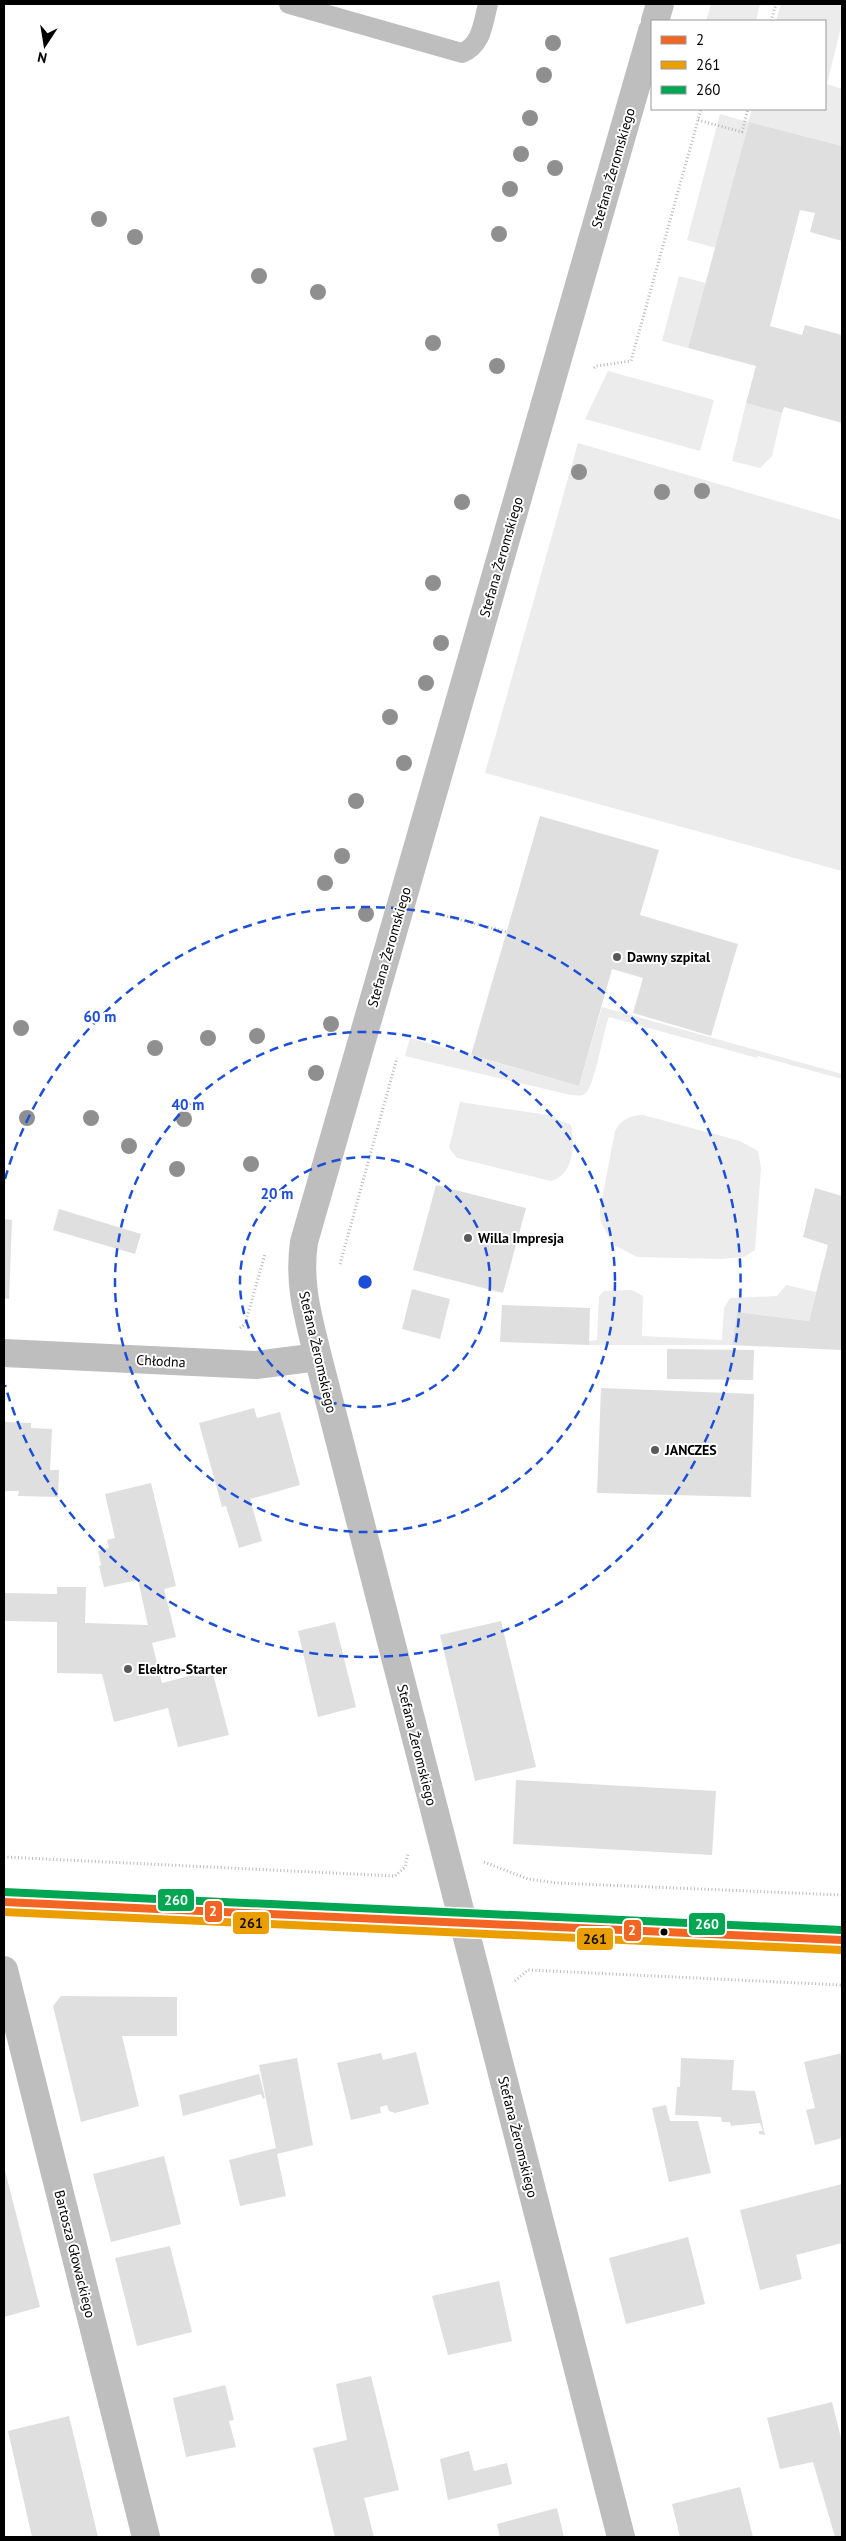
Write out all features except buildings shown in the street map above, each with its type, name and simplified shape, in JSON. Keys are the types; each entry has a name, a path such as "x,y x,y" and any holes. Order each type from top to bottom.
{"main road":[{"path":"4,1902 842,1940"}],"street":[{"path":"655,20 660,4"},
{"name":"Stefana Żeromskiego","path":"620,2537 302,1295 300,1267 304,1242 651,34"},
{"name":"Chłodna","path":"4,1353 256,1365 318,1357"},
{"name":"Bartosza Głowackiego","path":"4,1970 146,2537"}],"lane":[{"path":"289,4 462,53 472,49 478,40 488,4"}],"path":[{"path":"771,20 776,4"},
{"path":"592,370 596,366 631,361 701,110"},
{"path":"698,120 742,132 748,110"},
{"path":"434,923 439,904"},
{"path":"437,914 507,932"},
{"path":"339,1268 399,1052"},
{"path":"4,1857 395,1876 405,1867 409,1848"},
{"path":"482,1861 528,1880 557,1883 842,1896"},
{"path":"511,1986 528,1970 842,1985"}],"shaded area":[{"path":"711,4 760,4 756,20 706,20"},
{"path":"781,4 842,4 842,23 827,84 842,89 842,146 749,122 716,248 687,240 720,114 748,122 752,110 826,110 826,20 776,20"},
{"path":"679,276 706,283 688,348 662,341"},
{"path":"608,371 714,400 700,451 585,419"},
{"path":"746,403 782,413 772,456 760,468 732,461"},
{"path":"578,443 842,520 842,871 485,773"},
{"path":"602,1007 842,1074 842,1079 758,1056 757,1058 609,1017 593,1079 586,1093 581,1095 571,1095 405,1056 410,1038 579,1086"},
{"path":"460,1102 548,1115 571,1125 573,1141 568,1166 559,1178 551,1181 457,1158 449,1148"},
{"path":"643,1115 740,1141 758,1151 761,1168 755,1250 744,1257 722,1259 637,1257 614,1245 601,1223 600,1210 615,1131 626,1119"},
{"path":"786,1285 816,1292 809,1321 737,1312 732,1345 589,1345 589,1341 597,1340 599,1296 604,1291 632,1290 643,1296 642,1336 722,1340 724,1308 730,1298 777,1296"}],"transit line":[{"name":"260","path":"4,1892 842,1930"},
{"name":"2","path":"4,1902 842,1940"},
{"name":"261","path":"4,1912 842,1950"}],"place":[{"name":"Dawny szpital","path":"617,957"},
{"name":"Willa Impresja","path":"468,1238"},
{"name":"JANCZES","path":"655,1450"},
{"name":"Elektro-Starter","path":"128,1669"}]}
